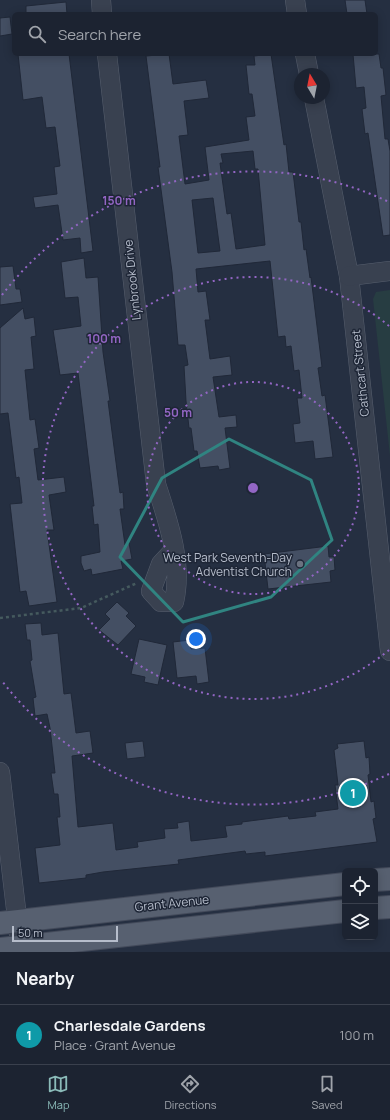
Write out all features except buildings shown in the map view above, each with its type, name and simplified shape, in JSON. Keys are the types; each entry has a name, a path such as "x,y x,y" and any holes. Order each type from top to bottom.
{"main road":[{"path":"378,880 390,879"},
{"name":"Grant Avenue","path":"9,922 342,884"},
{"path":"378,908 390,906"},
{"path":"14,949 342,911"}],"street":[{"path":"101,0 102,12"},
{"path":"295,0 298,12"},
{"name":"Lynbrook Drive","path":"107,56 156,484 172,533 177,587 174,602 161,602 151,591 161,564 173,551"},
{"path":"305,56 308,68"},
{"name":"Cathcart Street","path":"315,104 349,276 390,651"},
{"path":"349,276 390,271"},
{"path":"0,772 9,922 14,949"}],"path":[{"path":"0,618 81,608 157,574"}],"highlighted area":[{"path":"229,439 311,480 332,540 271,597 183,622 120,557 162,478"}],"green space":[{"path":"390,290 390,456 373,299 376,292"}],"place":[{"name":"West Park Seventh-Day Adventist Church","path":"300,564"},
{"name":"Charlesdale Gardens","path":"353,793"}]}
